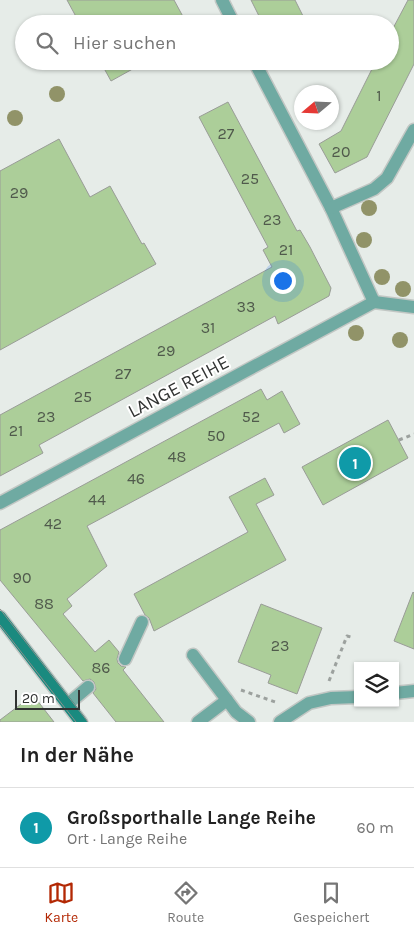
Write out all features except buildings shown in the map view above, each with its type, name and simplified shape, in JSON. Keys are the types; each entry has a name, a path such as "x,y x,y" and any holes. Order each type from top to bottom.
{"main road":[{"path":"0,617 82,722"}],"street":[{"path":"222,0 230,15"},
{"path":"259,70 331,208 374,302 414,307"},
{"path":"331,208 374,189 387,178 412,138"},
{"name":"LANGE REIHE","path":"0,503 374,302"},
{"path":"125,659 142,622"},
{"path":"193,655 236,712 249,722"},
{"path":"68,704 88,687"},
{"path":"399,693 414,691"},
{"path":"280,722 309,703 331,698 354,697"},
{"path":"198,722 227,700"}],"path":[{"path":"399,440 414,434"},
{"path":"332,675 347,636 351,637"},
{"path":"210,678 298,710"}],"tram line":[{"path":"0,609 88,722"},
{"path":"0,625 76,722"}],"place":[{"name":"Großsporthalle Lange Reihe","path":"355,463"}]}
